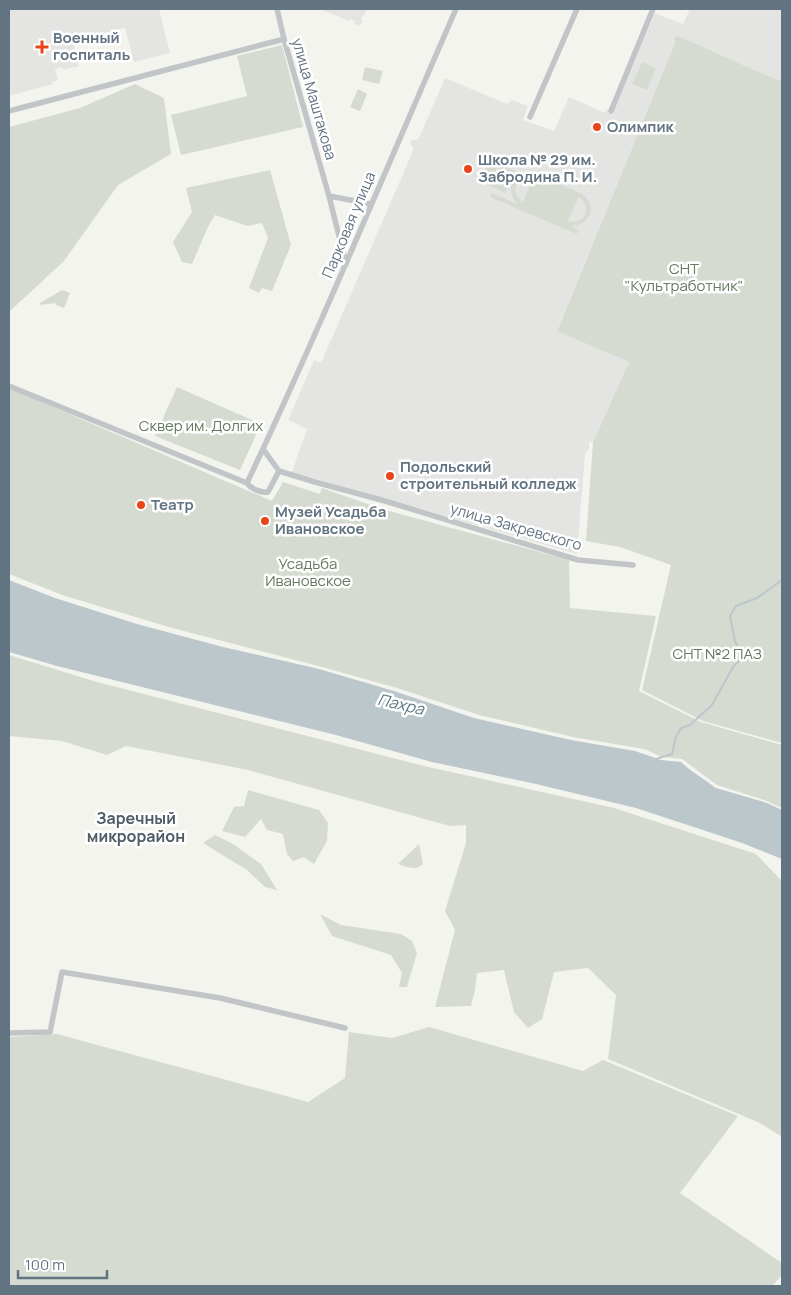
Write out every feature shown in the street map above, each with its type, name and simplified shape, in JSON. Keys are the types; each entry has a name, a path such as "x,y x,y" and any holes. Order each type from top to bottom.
{"street":[{"name":"улица Маштакова","path":"277,9 346,264"},
{"name":"Парковая улица","path":"248,483 346,264 456,9"},
{"path":"530,117 577,9"},
{"path":"611,111 653,9"},
{"path":"9,111 284,39"},
{"path":"328,196 371,204"},
{"path":"9,386 248,483 263,493 268,492 279,470 263,449"},
{"name":"улица Закревского","path":"279,470 578,560 633,565"},
{"path":"9,1033 50,1032 62,972 220,998 345,1028"}],"shaded area":[{"name":"Военный госпиталь","path":"9,9 159,9 170,53 134,62 125,28 73,41 79,66 63,70 62,67 55,69 58,80 52,82 53,84 9,96"},
{"path":"322,9 367,9 360,26 354,24 355,21 350,19 349,21"},
{"path":"690,9 782,9 782,81 679,36 675,37 675,43 557,330 629,362 593,442 589,442 589,450 585,454 577,554 292,472 307,429 288,420 314,360 321,363 413,151 413,147 410,144 412,140 419,138 445,78 507,104 512,100 528,106 523,120 554,131 569,97 605,113 607,109 613,112 655,13 683,24"}],"green space":[{"name":"СНТ \"Культработник\"","path":"679,36 782,81 782,743 703,721 642,690 671,565 620,547 586,541 593,442 629,362 557,331 675,43 675,37"},
{"path":"282,45 303,127 181,155 171,115 247,96 237,56"},
{"path":"642,62 656,68 647,90 632,84"},
{"path":"365,67 383,71 379,84 362,80"},
{"path":"135,84 164,98 171,154 118,185 64,261 9,312 9,127 80,108"},
{"path":"358,89 367,94 360,111 350,107"},
{"path":"489,161 498,165 489,185 480,181"},
{"path":"500,165 515,171 505,193 490,186"},
{"path":"270,170 291,245 272,291 262,288 259,293 249,288 268,238 262,223 247,226 215,215 192,264 182,262 173,242 192,212 186,188"},
{"path":"524,173 535,174 580,193 586,198 591,208 588,218 578,225 571,226 578,230 577,234 490,197 492,193 517,204 512,195 511,186 512,182","holes":["524,177 533,178 523,202 517,196 515,189 518,182","578,197 586,205 585,214 579,221 568,221"]},
{"path":"62,290 70,293 64,308 55,303 41,305 40,303"},
{"name":"Сквер им. Долгих","path":"177,387 261,424 240,470 155,436"},
{"name":"Усадьба Ивановское","path":"9,388 272,501 283,482 320,494 322,488 382,509 569,560 570,608 656,616 639,691 701,722 782,745 782,808 767,801 717,785 682,759 662,757 644,749 573,737 479,715 397,688 176,629 65,596 9,574"},
{"path":"9,655 97,682 424,766 614,808 756,854 782,881 782,1137 760,1123 608,1059 616,995 588,968 554,972 542,1019 528,1028 514,1012 504,970 477,973 471,1006 435,1007 455,930 445,911 466,843 466,825 450,826 248,770 126,746 107,755 62,741 9,736"},
{"path":"248,790 319,810 328,823 327,841 314,864 304,857 293,861 287,854 283,834 267,830 261,819 245,837 222,831 234,807 244,806"},
{"path":"215,835 233,844 261,864 277,890 265,887 247,870 203,843"},
{"path":"419,844 423,864 414,868 398,864"},
{"path":"320,914 341,925 401,934 412,941 417,953 407,987 399,987 402,973 391,955 332,936"},
{"path":"429,1027 583,1071 603,1060 738,1116 680,1193 782,1263 782,1275 772,1286 9,1286 9,1037 57,1034 308,1102 345,1078 349,1032 392,1038"}],"water":[{"name":"Пахра","path":"9,580 55,598 137,624 223,647 319,669 394,691 474,718 571,740 635,751 661,760 681,762 716,788 767,803 782,810 782,859 742,843 636,808 432,762 336,735 57,666 9,652"}],"waterway":[{"path":"656,759 672,754 676,737 681,728 690,725 712,705 733,667 739,661 740,652 735,641 730,616 736,606 757,598 782,580"}],"place":[{"name":"Военный госпиталь","path":"42,47"},
{"name":"Олимпик","path":"597,127"},
{"name":"Школа № 29 им. Забродина П. И.","path":"468,169"},
{"name":"Подольский строительный колледж","path":"390,476"},
{"name":"Театр","path":"141,505"},
{"name":"Музей Усадьба Ивановское","path":"265,521"}],"district":[{"name":"Заречный микрорайон","path":"136,827"}],"park label":[{"name":"СНТ №2 ПАЗ","path":"717,654"}]}
